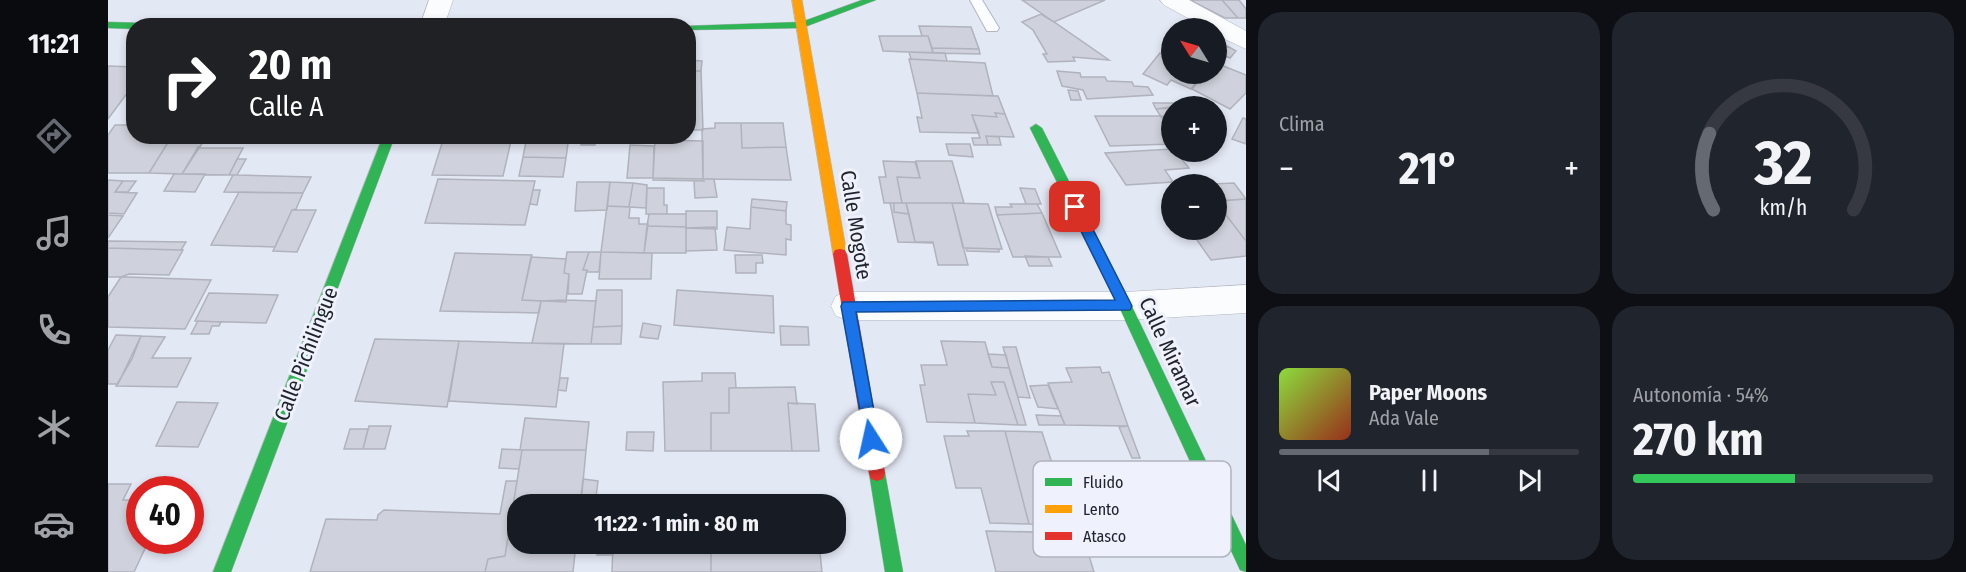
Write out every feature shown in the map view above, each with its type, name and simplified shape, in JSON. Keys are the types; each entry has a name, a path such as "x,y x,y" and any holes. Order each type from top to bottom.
{"street":[{"path":"435,18 441,0"},
{"name":"Calle Mogote","path":"796,0 894,572"},
{"path":"696,27 802,26 872,0"},
{"path":"1172,0 1246,41"},
{"path":"108,25 126,25"},
{"name":"Calle Miramar","path":"1035,128 1125,306 1198,461"},
{"name":"Calle Pichilingue","path":"222,572 386,144"},
{"path":"848,306 1125,306 1246,299"},
{"name":"Calle Miramar","path":"1231,532 1246,564"}],"lane":[{"path":"976,0 992,28"}],"building":[{"path":"1022,0 1105,0 1054,22"},
{"path":"1190,0 1222,0 1238,18 1225,18"},
{"path":"1222,0 1239,0 1246,9 1246,18 1238,18"},
{"path":"1041,14 1109,60 1073,57 1075,61 1048,62 1043,54 1047,54 1033,30 1022,22"},
{"path":"919,26 971,27 979,49 932,48 928,36 922,36"},
{"path":"879,36 928,36 933,53 883,51"},
{"path":"1227,46 1236,51 1230,58 1227,57"},
{"path":"932,48 979,49 980,54 933,53"},
{"path":"909,52 945,53 947,61 911,59"},
{"path":"1160,53 1161,53 1161,82 1143,74"},
{"path":"909,59 985,63 993,96 917,93"},
{"path":"696,61 702,61 701,71 696,71"},
{"path":"108,66 126,67 126,95 108,119"},
{"path":"1227,67 1246,75 1246,93 1230,109 1227,107 1227,96 1205,96 1192,89 1196,84 1227,84"},
{"path":"696,71 701,71 703,130 696,130"},
{"path":"1057,71 1080,73 1081,77 1105,77 1107,81 1132,82 1134,86 1148,87 1153,95 1087,99 1083,90 1062,86"},
{"path":"1180,84 1195,84 1191,89"},
{"path":"1068,90 1078,91 1081,100 1071,100"},
{"path":"917,93 998,96 1005,114 995,113 997,117 972,115 979,133 920,132 917,117 922,118"},
{"path":"1153,103 1161,103 1161,108 1156,109"},
{"path":"995,113 1005,114 1014,137 986,136 988,145 974,145 972,138 980,138 972,115 997,117"},
{"path":"1095,116 1161,116 1161,144 1110,146"},
{"path":"1243,118 1246,119 1246,144 1232,139"},
{"path":"715,123 741,123 742,148 786,147 791,180 703,179 702,129 715,128"},
{"path":"741,123 783,123 786,147 742,148"},
{"path":"115,125 126,125 126,144 167,144 149,173 108,173 108,135"},
{"path":"986,136 999,137 1001,145 988,145"},
{"path":"696,141 703,141 703,179 653,178 655,144 696,144"},
{"path":"167,144 202,144 182,174 149,173"},
{"path":"442,144 510,144 503,176 432,175"},
{"path":"525,144 568,144 566,158 523,157"},
{"path":"946,144 970,144 973,157 949,155"},
{"path":"630,145 654,146 653,178 627,178"},
{"path":"198,147 243,148 229,175 182,174"},
{"path":"1161,150 1161,162 1184,162 1189,168 1165,170 1168,174 1161,174 1161,183 1126,185 1105,153"},
{"path":"523,157 566,158 563,177 519,176"},
{"path":"237,159 246,159 237,175 229,175"},
{"path":"883,161 915,162 920,178 897,177 902,203 884,203 879,177 886,177"},
{"path":"916,161 952,161 964,203 902,203 897,177 920,178"},
{"path":"174,174 205,174 195,192 164,191"},
{"path":"233,175 311,177 303,193 224,192"},
{"path":"653,178 703,179 704,181 653,180"},
{"path":"438,179 535,181 525,225 425,223"},
{"path":"703,179 714,179 717,197 695,198 694,181 704,181"},
{"path":"108,180 123,181 115,192 137,193 124,214 108,213"},
{"path":"123,181 136,181 128,192 115,192"},
{"path":"577,182 610,182 607,210 575,211"},
{"path":"610,182 633,183 629,207 607,206"},
{"path":"633,183 647,185 646,208 629,207"},
{"path":"1227,183 1234,183 1246,199 1227,201"},
{"path":"647,188 664,188 664,205 667,205 667,214 646,214"},
{"path":"1020,188 1035,189 1041,204 1026,204"},
{"path":"533,190 540,190 537,205 530,204"},
{"path":"239,192 303,193 296,209 292,210 275,247 211,245"},
{"path":"752,199 787,202 786,211 751,207"},
{"path":"1246,199 1246,241 1227,216 1227,200"},
{"path":"890,203 894,203 894,212 909,214 915,242 933,243 898,242"},
{"path":"894,203 906,203 909,214 894,212"},
{"path":"906,203 952,203 968,265 938,265 933,242 915,242"},
{"path":"952,203 988,204 1002,249 963,248"},
{"path":"1010,204 1037,204 1042,213 997,215 995,207 1012,207"},
{"path":"607,206 630,207 629,218 639,218 639,224 648,224 644,253 601,252"},
{"path":"751,207 786,211 786,224 791,225 791,240 786,239 786,255 724,250 727,227 750,229"},
{"path":"292,210 316,210 297,252 273,251"},
{"path":"686,211 717,211 717,229 686,228"},
{"path":"1042,213 1061,257 1013,257 997,215"},
{"path":"649,214 686,214 686,227 647,226"},
{"path":"108,215 123,216 108,238"},
{"path":"1227,216 1246,241 1246,256 1211,260 1197,240 1227,240"},
{"path":"647,226 686,227 686,253 644,253"},
{"path":"715,227 717,250 686,251 686,228"},
{"path":"108,241 186,242 181,250 108,248"},
{"path":"108,248 183,250 169,275 129,274 121,277 108,277"},
{"path":"966,248 999,249 999,252 967,251"},
{"path":"567,252 589,252 583,270 587,270 582,294 568,294 569,274 564,273"},
{"path":"589,252 601,252 599,272 583,270"},
{"path":"601,252 652,253 651,279 599,279"},
{"path":"455,253 532,255 522,300 541,301 539,313 440,311"},
{"path":"735,255 762,255 763,263 756,263 756,273 736,273"},
{"path":"1025,256 1048,257 1052,266 1029,266"},
{"path":"531,257 566,259 564,273 569,274 566,302 522,300"},
{"path":"121,277 211,280 185,329 108,327 108,297"},
{"path":"597,290 622,290 622,326 593,327"},
{"path":"677,290 773,296 774,333 674,325"},
{"path":"209,293 278,295 266,323 195,321"},
{"path":"541,301 596,301 591,344 532,343"},
{"path":"198,321 221,322 219,326 212,326 209,334 191,334"},
{"path":"643,323 661,326 658,339 640,337"},
{"path":"622,326 621,344 591,344 593,327"},
{"path":"780,326 808,327 809,345 781,345"},
{"path":"116,335 141,336 118,384 108,384 108,350"},
{"path":"141,336 165,337 152,358 191,358 177,387 116,386 132,359"},
{"path":"375,339 459,341 447,407 355,401"},
{"path":"459,341 564,344 556,407 449,401"},
{"path":"941,341 985,342 992,367 1009,368 1026,425 1018,425 1004,382 991,382 996,395 968,394 975,423 927,422 920,385 925,385 921,365 947,365"},
{"path":"1003,347 1016,347 1030,398 1018,397"},
{"path":"988,354 1006,355 1009,368 992,367"},
{"path":"1100,367 1102,373 1109,372 1128,426 1065,425 1048,383 1072,382 1066,368"},
{"path":"702,373 735,373 736,388 729,388 729,413 711,413 711,451 665,451 663,382 702,381"},
{"path":"560,378 568,378 566,391 558,390"},
{"path":"991,382 1004,382 1018,425 975,423 968,394 996,395"},
{"path":"1048,385 1058,409 1038,407 1030,386"},
{"path":"795,387 797,404 788,403 792,451 711,451 711,413 729,413 729,388"},
{"path":"177,402 218,403 198,447 156,446"},
{"path":"788,403 815,404 819,451 792,451"},
{"path":"1036,415 1061,416 1065,425 1039,425"},
{"path":"525,418 589,422 586,450 520,450"},
{"path":"369,426 391,426 385,449 363,449"},
{"path":"1128,426 1140,458 1132,458 1119,427"},
{"path":"350,429 368,429 363,449 344,449"},
{"path":"967,431 1005,431 1029,524 990,523 981,488 956,488 944,436 969,436"},
{"path":"1005,431 1042,432 1051,461 1033,461 1033,524 1029,524"},
{"path":"627,432 654,432 653,451 626,450"},
{"path":"502,449 522,450 519,469 499,468"},
{"path":"522,450 586,450 582,494 515,494"},
{"path":"583,479 598,481 596,494 581,494"},
{"path":"506,481 517,481 515,494 507,494 505,556 488,559 485,572 310,572 326,519 377,520 378,515 384,510 500,514"},
{"path":"108,484 126,484 126,494 123,500 126,500 126,554 142,554 134,572 108,572"},
{"path":"986,531 1033,532 1033,557 1089,557 1094,572 996,572"},
{"path":"507,544 507,554 575,554 573,572 485,572 488,559 505,556"},
{"path":"613,554 711,554 711,572 612,572"},
{"path":"711,554 820,554 822,572 711,572"}],"traffic: fast":[{"path":"696,27 802,25 871,0"},
{"path":"108,25 126,25"},
{"path":"1036,128 1125,306 1198,461"},
{"path":"222,572 386,144"},
{"path":"877,473 894,572"},
{"path":"1231,532 1246,564"}],"traffic: slow":[{"path":"797,0 840,254"}],"traffic: jam":[{"path":"840,254 877,473"}],"route":[{"path":"871,439 848,306 1125,306 1075,207"}]}
